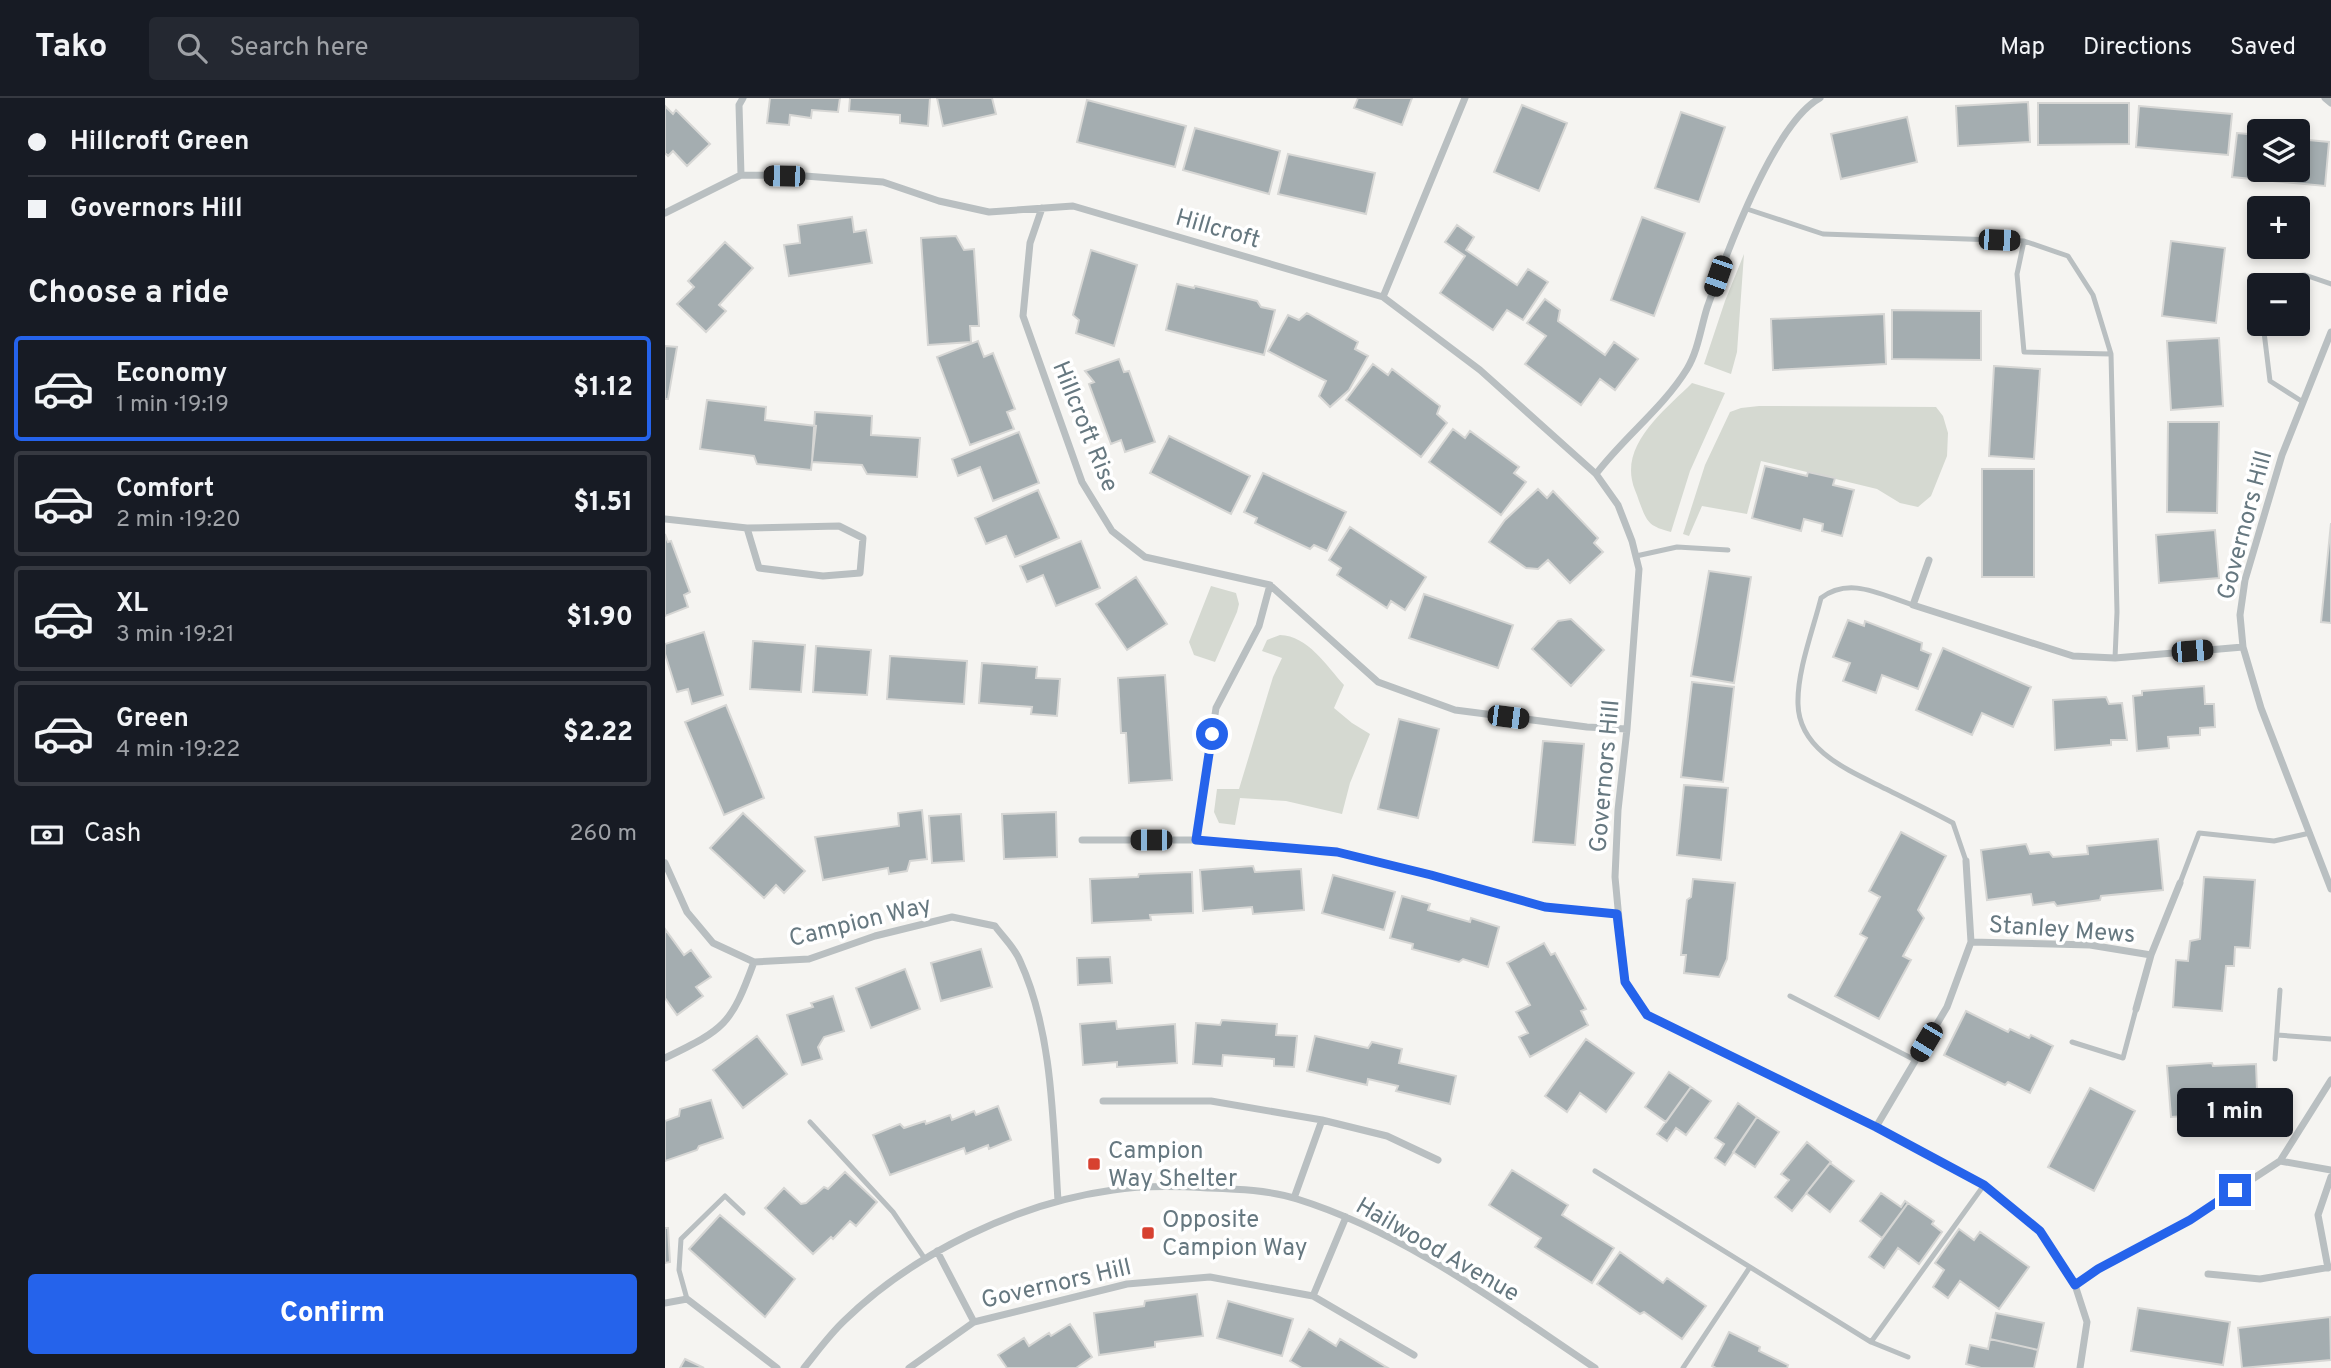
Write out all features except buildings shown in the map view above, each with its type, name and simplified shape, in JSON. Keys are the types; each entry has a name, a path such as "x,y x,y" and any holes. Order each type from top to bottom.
{"street":[{"path":"665,213 741,175 739,105 743,98"},
{"path":"1383,297 1465,98"},
{"path":"1596,474 1675,386 1689,365 1725,255 1782,136 1807,101 1819,98"},
{"path":"2325,98 2331,103"},
{"name":"Hillcroft","path":"741,175 805,176 883,183 939,201 989,212 1073,206 1383,297 1480,370 1596,474"},
{"name":"Hillcroft Rise","path":"1042,208 1030,243 1023,316 1081,482 1111,531 1145,557 1270,585 1378,682 1455,710 1587,727 1627,729"},
{"name":"Governors Hill","path":"2331,332 2282,455 2245,580 2240,615 2243,647 2261,708 2331,888"},
{"name":"Governors Hill","path":"1596,474 1618,505 1639,569 1618,810 1615,877 1625,982 1647,1015 1876,1127 1984,1185 2040,1231 2075,1285 2087,1322 2080,1368"},
{"path":"665,519 747,528 839,526 863,538 860,573 823,576 759,568 747,528"},
{"path":"1929,560 1913,605 2073,656 2115,658 2243,647"},
{"path":"1196,840 1216,708 1259,626 1270,585"},
{"path":"1082,840 1196,840 1337,852 1545,907 1617,914"},
{"name":"Stanley Mews","path":"1876,1127 1947,1007 1971,942 1966,860"},
{"name":"Campion Way","path":"665,863 687,912 713,943 754,962 809,959 875,936 952,918 995,926 1020,959 1037,1008 1050,1090 1058,1201"},
{"name":"Stanley Mews","path":"2136,1009 2151,955 2180,883"},
{"name":"Stanley Mews","path":"1971,942 2090,946 2151,955"},
{"path":"665,1058 707,1038 728,1021 741,998 754,962"},
{"path":"2075,1285 2098,1269 2190,1220 2280,1161 2331,1080"},
{"path":"1103,1101 1211,1101 1322,1120 1387,1136 1438,1160"},
{"path":"1294,1198 1322,1120"},
{"path":"2280,1161 2331,1170"},
{"path":"2208,1274 2260,1279 2330,1267 2318,1215 2331,1177"},
{"name":"Hailwood Avenue","path":"804,1368 846,1319 883,1288 937,1251 992,1225 1058,1201 1142,1186 1244,1190 1294,1198 1346,1217 1441,1267 1595,1368"},
{"path":"1313,1296 1346,1217"},
{"name":"Governors Hill","path":"937,1251 974,1322"},
{"name":"Governors Hill","path":"909,1368 974,1322 1127,1284 1210,1277 1313,1296 1414,1355"},
{"path":"665,1303 687,1299 778,1368"}],"lane":[{"path":"1747,209 1823,234 2024,241 2068,256 2093,295 2112,354 2117,612 2115,658"},
{"path":"2024,241 2017,274 2024,352 2112,354"},
{"path":"2310,277 2331,284"},
{"path":"2264,336 2270,381 2303,402"},
{"path":"1636,556 1677,547 1728,550"},
{"path":"1913,605 1850,585 1831,590 1821,598 1798,689 1798,708 1804,729 1820,751 1839,766 1954,823 1966,860"},
{"path":"2180,883 2199,833 2274,841 2310,833"},
{"path":"2275,1059 2280,990"},
{"path":"1790,996 1915,1060"},
{"path":"2072,1042 2123,1058 2136,1009"},
{"path":"2277,1035 2331,1039"},
{"path":"810,1122 893,1212 925,1259"},
{"path":"1595,1171 1871,1342 1908,1357"},
{"path":"1871,1342 1984,1185"},
{"path":"687,1299 679,1270 681,1239 725,1196 743,1213"},
{"path":"1683,1368 1750,1267"}],"shaded area":[{"path":"1744,254 1737,352 1731,374 1704,364"},
{"path":"1692,383 1725,393 1690,471 1671,532 1657,528 1647,518 1633,485 1631,466 1634,452 1650,426"},
{"path":"1759,406 1936,407 1943,416 1948,433 1947,456 1931,496 1918,507 1900,503 1877,489 1761,461 1747,514 1702,506 1689,536 1683,534 1705,465 1730,412"},
{"path":"1211,586 1236,593 1239,604 1215,662 1194,655 1189,642"},
{"path":"1280,635 1299,640 1323,661 1344,685 1334,708 1370,734 1350,783 1342,814 1286,801 1240,798 1235,825 1219,823 1214,812 1217,789 1239,789 1273,677 1282,658 1262,651 1267,640"}],"place":[{"name":"Campion Way Shelter","path":"1094,1164"},
{"name":"Opposite Campion Way","path":"1148,1233"}],"route":[{"path":"1212,734 1196,840 1337,852 1545,907 1617,914 1625,982 1647,1015 1876,1127 1984,1185 2040,1231 2075,1285 2098,1269 2160,1238 2235,1190"}]}
